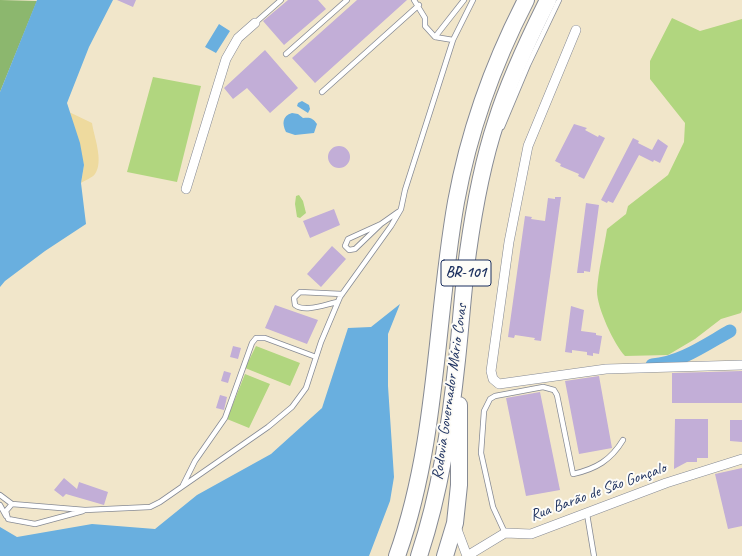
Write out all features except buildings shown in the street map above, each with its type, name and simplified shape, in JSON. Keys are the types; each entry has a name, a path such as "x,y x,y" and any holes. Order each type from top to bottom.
{"highway":[{"name":"Rodovia Governador Mário Covas","path":"397,556 416,497 424,462 441,328 450,240 463,170 485,92 502,50 526,0"},
{"name":"Rodovia Governador Mário Covas","path":"419,556 436,499 457,360 468,253 484,166 495,123 508,89 548,0"},
{"path":"445,556 455,523 459,485 457,360"}],"street":[{"path":"186,189 226,59 238,38 255,23"},
{"path":"576,30 528,146 509,242 491,371 493,379 499,384 606,369 742,365"},
{"name":"Rua Barão de São Gonçalo","path":"504,533 531,534 666,483 742,459"},
{"path":"455,523 467,556 504,533"}],"lane":[{"path":"255,23 281,0"},
{"path":"286,54 347,0"},
{"path":"414,0 419,5 425,18 425,26 435,37 453,40"},
{"path":"435,37 464,0"},
{"path":"0,495 12,504 86,510 150,507 183,487 292,407 306,388 316,357 342,294 401,210 404,190 453,40 473,0"},
{"path":"500,133 528,65 559,0"},
{"path":"322,92 419,5"},
{"path":"484,166 496,140"},
{"path":"381,224 348,239 345,246 349,250 355,249 381,224 401,210"},
{"path":"338,302 308,308 298,308 295,305 294,298 300,292 342,294"},
{"path":"183,487 195,461 225,418 252,343 256,338 265,338 316,357"},
{"path":"504,533 493,507 481,453 484,411 490,399 495,396 543,388 554,390 557,395 573,474 582,472 602,463 615,454 623,440"},
{"path":"8,519 6,511 12,504"},
{"path":"0,505 8,519 35,524 86,510"},
{"path":"587,514 594,556"}],"green space":[{"path":"0,0 37,1 0,92"},
{"path":"672,18 700,31 742,19 742,310 741,313 721,319 695,339 668,355 625,356 611,335 600,307 597,291 599,276 607,229 626,214 628,206 668,175 684,142 685,123 650,79 650,61"},
{"path":"153,77 201,86 177,182 127,172"},
{"path":"299,195 303,201 306,213 300,218 297,217 295,204 296,196"},
{"path":"256,346 300,363 290,386 245,368"},
{"path":"245,374 270,384 249,428 227,419"}],"sand":[{"path":"69,112 92,123 98,149 98,169 92,177 81,183 84,165"}],"water":[{"path":"37,0 113,0 89,47 67,103 80,143 84,165 81,183 86,224 45,251 5,281 0,287 0,92"},
{"path":"219,24 230,31 216,53 205,47"},
{"path":"302,101 309,105 310,109 308,113 297,106 298,103"},
{"path":"292,113 298,114 303,118 313,119 317,124 314,133 295,135 286,132 284,121 286,116"},
{"path":"400,304 388,334 388,386 394,477 390,501 369,556 0,556 0,527 17,537 92,524 155,529 197,495 271,454 322,408 348,328 371,327"}],"waterway":[{"path":"652,365 662,364 682,357 730,331"}]}
